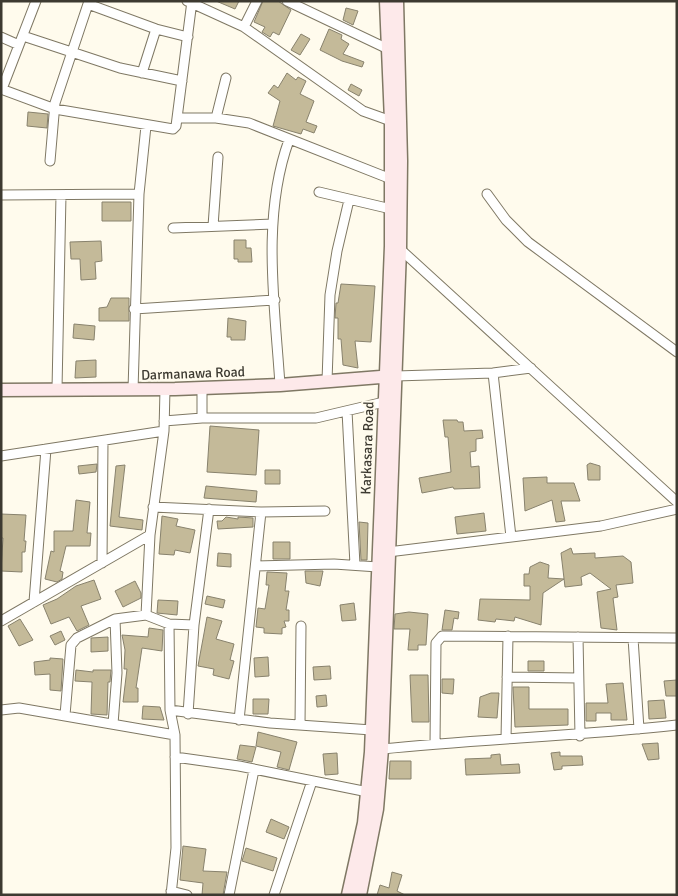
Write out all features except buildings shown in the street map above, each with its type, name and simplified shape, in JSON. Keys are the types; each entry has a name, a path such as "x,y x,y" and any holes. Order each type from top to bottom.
{"main road":[{"name":"Karkasara Road","path":"348,895 364,824 372,730 378,708 388,552 391,376 391,121 386,1"},
{"name":"Karkasara Road","path":"360,895 377,809 382,749 378,708 378,566 384,402 391,376 400,249 401,161 397,1"},
{"name":"Darmanawa Road","path":"1,390 202,388 280,385 391,376"}],"street":[{"path":"36,1 2,89 55,108 173,130 176,126 188,37 190,2 244,27 363,111 391,121"},
{"path":"244,27 257,1"},
{"path":"287,1 298,4 388,49"},
{"path":"50,162 55,108 70,51 88,3 156,29 188,37"},
{"path":"142,73 156,29"},
{"path":"1,37 70,51 142,73 182,81"},
{"path":"216,118 226,78"},
{"path":"177,118 216,118 249,124 391,179"},
{"path":"133,390 139,194 146,126"},
{"path":"280,385 273,224 281,168 289,140"},
{"path":"213,226 218,157"},
{"path":"318,192 391,209"},
{"path":"1,195 139,194"},
{"path":"487,194 506,220 528,242 677,352"},
{"path":"56,390 61,195"},
{"path":"327,381 330,295 337,250 349,200"},
{"path":"174,228 273,224"},
{"path":"400,249 677,502"},
{"path":"134,309 275,300"},
{"path":"391,376 493,373 531,368"},
{"path":"493,373 511,537"},
{"path":"202,388 202,418"},
{"path":"146,615 150,535 164,432 165,389"},
{"path":"164,420 316,418 384,402"},
{"path":"347,411 355,565"},
{"path":"1,456 164,432"},
{"path":"102,563 103,440"},
{"path":"34,602 46,449"},
{"path":"153,507 262,512 325,511"},
{"path":"188,714 194,625 209,509"},
{"path":"388,552 601,526 677,509"},
{"path":"239,720 262,512"},
{"path":"1,621 150,535"},
{"path":"256,566 378,566"},
{"path":"65,715 72,641 115,619 146,615 170,624 194,625"},
{"path":"113,724 118,673 115,619"},
{"path":"170,624 170,710 175,735 176,848 171,893 186,895"},
{"path":"300,726 301,626"},
{"path":"436,744 436,643 442,636 677,638"},
{"path":"506,739 508,636"},
{"path":"578,637 580,736"},
{"path":"634,638 640,729"},
{"path":"507,677 578,678"},
{"path":"1,710 19,708 175,735"},
{"path":"170,710 239,720 372,730"},
{"path":"382,749 506,739 580,736 677,725"},
{"path":"175,757 368,792"},
{"path":"230,895 254,770"},
{"path":"274,895 312,781"}]}
